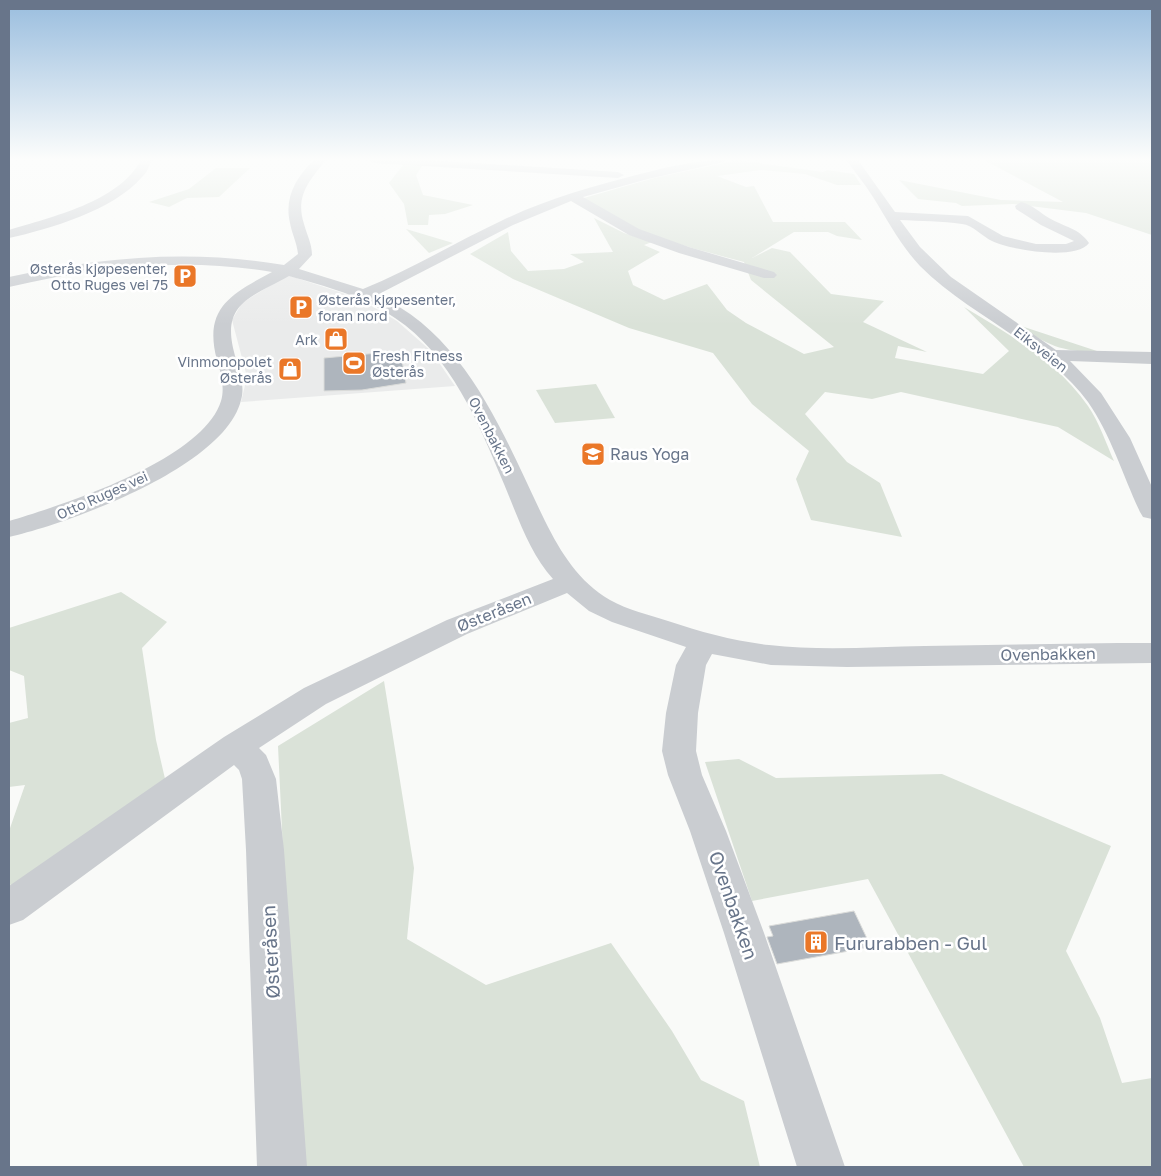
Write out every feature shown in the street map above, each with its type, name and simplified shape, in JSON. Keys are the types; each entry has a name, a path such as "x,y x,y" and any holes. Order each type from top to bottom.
{"street":[{"path":"9,234 66,215"},
{"name":"Otto Ruges vei","path":"9,529 51,517 123,489 186,452 204,438 226,412 231,402 233,390 232,375 222,338 223,319 228,310 250,291 287,270 305,255 305,245 295,215"},
{"path":"365,294 527,215"},
{"path":"602,215 616,224 654,240 769,275"},
{"path":"893,216 968,220 998,239 1036,248 1068,248 1082,243 1076,237 1042,220 1039,215"},
{"name":"Eiksveien","path":"893,216 919,255 935,271 1052,355 1076,376 1102,408 1152,512"},
{"name":"Ovenbakken","path":"9,282 96,264 174,259 233,262 287,270 365,294 411,322 435,344 455,370 477,403 552,559 570,582 599,605 622,616 704,643 771,655 805,656 1152,653"},
{"path":"1052,355 1152,358"},
{"name":"Østeråsen","path":"9,908 236,746 315,696 373,666 457,627 570,582"},
{"name":"Ovenbakken","path":"704,643 692,665 682,713 679,751 685,775 708,831 744,933 821,1166"},
{"name":"Østeråsen","path":"236,746 254,764 259,780 266,850 282,1167"}],"shaded area":[{"path":"406,215 431,215 429,215 428,225 408,225"},
{"path":"610,215 769,215 773,222 845,222 862,240 837,236 828,232 794,232 752,258 772,248 790,252 831,294 884,301 863,322 927,352 898,346 895,358 983,374 1009,351 964,307 1031,350 1062,375 1092,412 1114,461 1058,427 901,392 872,399 825,392 805,414 847,462 880,483 902,537 811,520 796,479 809,451 752,404 713,353 629,328 513,279 470,254 508,232 511,251 528,271 564,269 584,262 570,254 613,252 594,218 624,233 652,242 644,245 660,252 628,271 633,285 664,300 707,284 727,310 746,323 804,354 834,347 751,280 744,262 653,235"},
{"path":"1092,215 1152,215 1152,235"},
{"path":"406,229 453,243 429,253"},
{"path":"287,275 358,298 397,321 431,351 455,386 241,402 247,377 232,320 242,303"},
{"path":"1018,325 1106,354 1059,347 1041,340"},
{"path":"596,384 615,418 555,423 536,390"},
{"path":"121,592 167,622 142,648 156,740 166,783 14,889 9,883 9,831 25,785 9,787 9,723 28,718 24,676 9,670 9,628"},
{"path":"384,681 414,868 407,939 486,985 611,943 672,1031 701,1080 744,1101 760,1167 298,1167 278,746"},
{"path":"739,759 776,778 942,774 1111,846 1066,951 1100,1018 1122,1083 1152,1078 1152,1167 1024,1167 868,879 752,901 705,762"}],"building":[{"path":"378,353 378,356 401,355 406,383 362,390 324,391 324,358"},
{"name":"Fururabben - Gul","path":"854,911 871,947 777,964 767,937 773,936 769,926"}],"place":[{"name":"Østerås kjøpesenter, Otto Ruges vei 75","path":"185,276"},
{"name":"Østerås kjøpesenter, foran nord","path":"301,307"},
{"name":"Ark","path":"336,339"},
{"name":"Fresh Fitness Østerås","path":"354,363"},
{"name":"Vinmonopolet Østerås","path":"290,369"},
{"name":"Raus Yoga","path":"593,454"},
{"name":"Fururabben - Gul","path":"816,942"}]}
